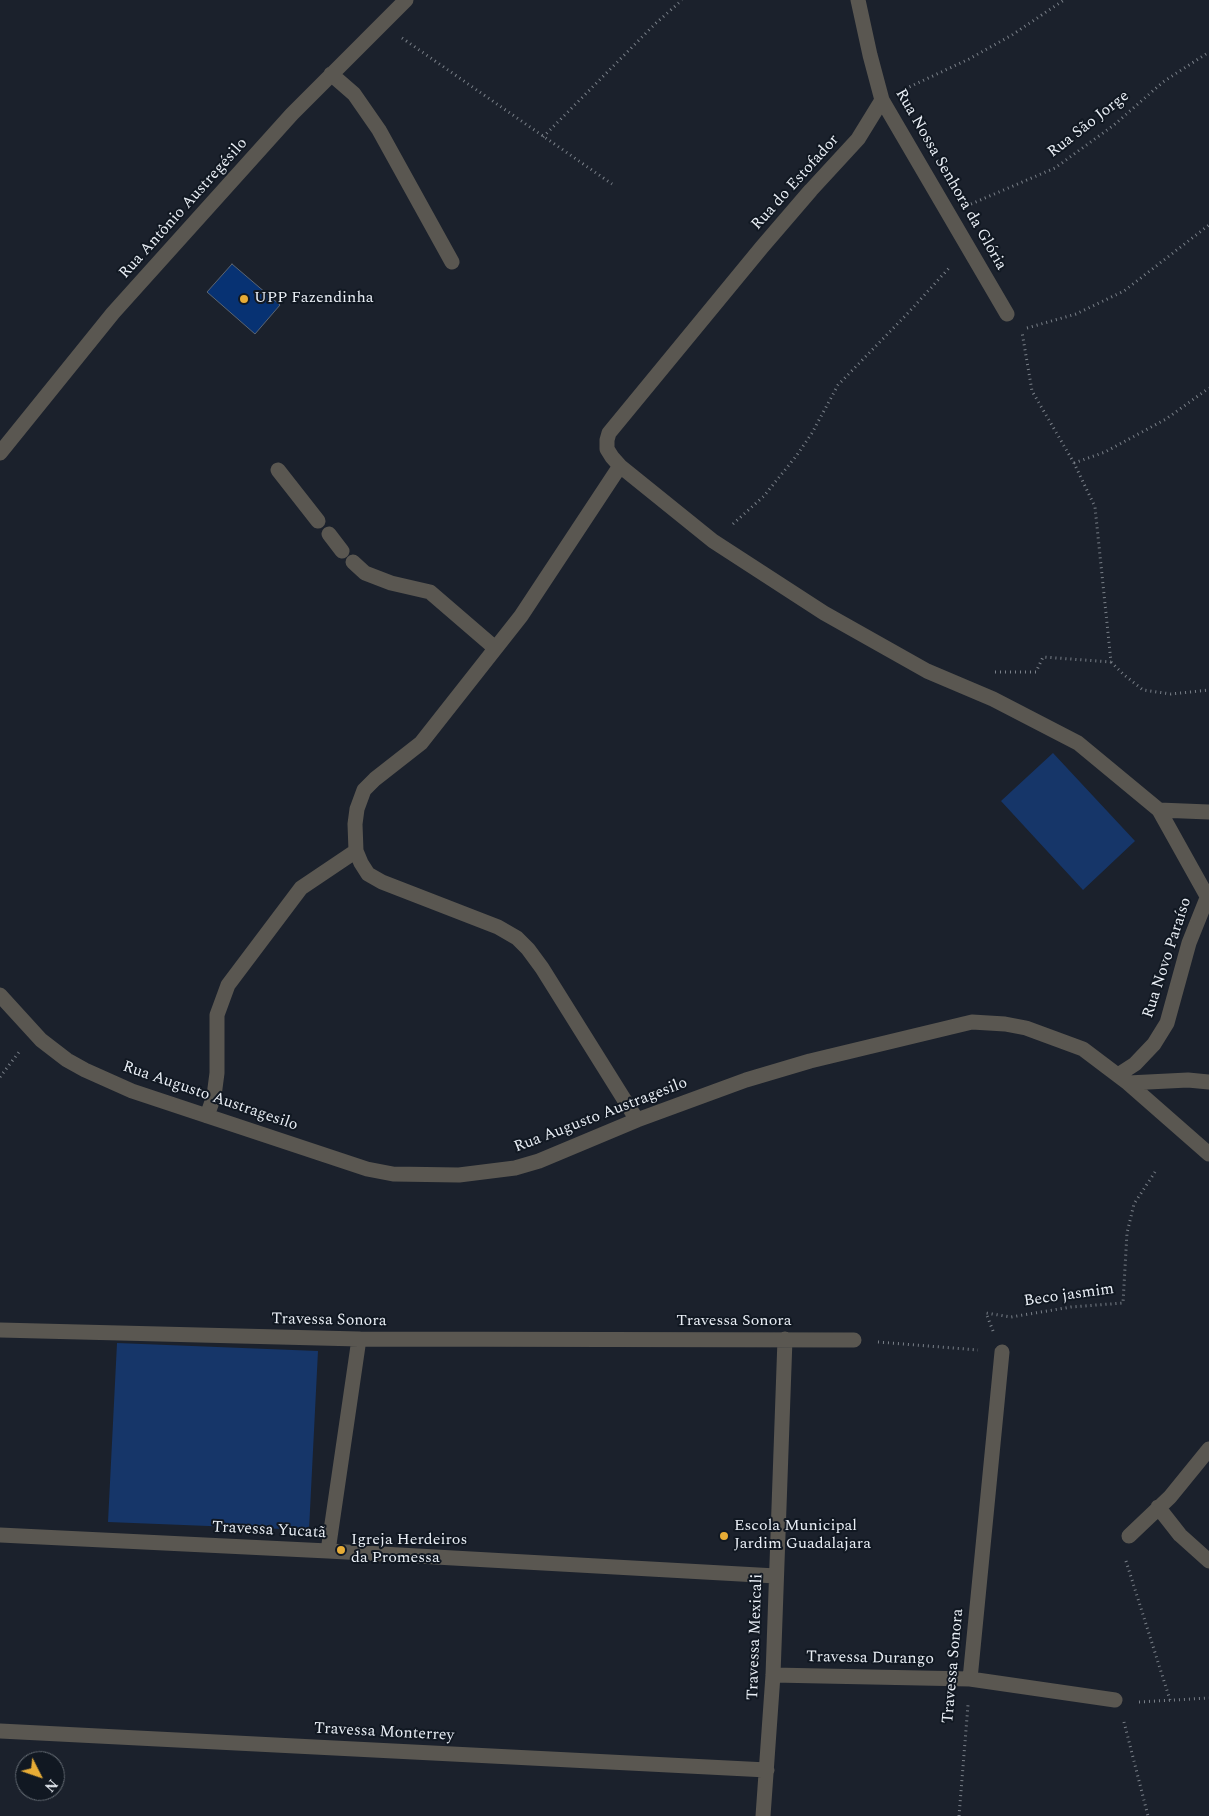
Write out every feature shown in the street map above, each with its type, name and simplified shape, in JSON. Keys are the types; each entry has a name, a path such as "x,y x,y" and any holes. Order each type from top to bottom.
{"street":[{"name":"Rua Antônio Austregésilo","path":"0,453 113,313 292,114 406,0"},
{"name":"Rua Nossa Senhora da Glória","path":"858,0 882,100 1007,314"},
{"path":"331,74 354,94 380,130 452,262"},
{"name":"Rua do Estofador","path":"620,466 612,457 608,448 606,440 609,433 762,247 811,190 858,140 882,100"},
{"path":"636,1120 542,968 528,949 517,938 498,927 382,882 368,874 361,864 356,851 355,824 357,809 364,790 375,779 421,744 520,616 620,466 713,541 824,613 918,666 993,699 1078,743 1159,810 1208,895"},
{"path":"278,470 318,521"},
{"path":"329,534 342,551"},
{"path":"353,562 365,573 391,583 430,592 495,648"},
{"path":"1159,810 1209,812"},
{"path":"208,1116 214,1096 217,1072 217,1015 228,985 302,888 356,851"},
{"name":"Rua Novo Paraíso","path":"1123,1079 1154,1044 1166,1023 1189,943 1208,895"},
{"name":"Rua Augusto Austragesilo","path":"0,995 41,1040 84,1070 132,1091 367,1169 393,1174 458,1175 491,1172 539,1162 636,1120 746,1080 810,1061 972,1022 1005,1024 1026,1028 1064,1041 1083,1050 1123,1079 1209,1154"},
{"path":"1123,1079 1209,1082"},
{"name":"Travessa Sonora","path":"0,1330 359,1339 854,1340"},
{"path":"328,1551 359,1339"},
{"name":"Travessa Mexicali","path":"763,1816 773,1675 785,1339"},
{"name":"Travessa Sonora","path":"970,1679 1002,1352"},
{"path":"1130,1536 1170,1497 1209,1449"},
{"path":"1158,1507 1180,1535 1209,1561"},
{"name":"Travessa Yucatã","path":"0,1535 776,1576"},
{"name":"Travessa Durango","path":"773,1675 970,1679 1115,1700"},
{"name":"Travessa Monterrey","path":"0,1731 767,1770"}],"path":[{"path":"543,137 655,24 682,0"},
{"path":"882,100 969,59 1064,0"},
{"path":"381,23 612,184"},
{"name":"Rua São Jorge","path":"948,214 1055,168 1114,125 1163,82 1209,52"},
{"path":"1209,224 1124,291 1076,314 1021,330 1032,391 1074,464 1095,507 1112,662 1123,674 1143,690 1171,694 1209,690"},
{"path":"713,541 764,496 812,433 838,385 968,248"},
{"path":"1074,464 1105,452 1166,419 1209,388"},
{"path":"986,672 1036,672 1043,656 1112,662"},
{"path":"0,1077 35,1033"},
{"name":"Beco jasmim","path":"1002,1352 986,1313 1010,1317 1071,1307 1123,1303 1129,1226 1134,1204 1155,1172"},
{"path":"854,1340 1002,1352"},
{"path":"1130,1536 1122,1549 1170,1700"},
{"name":"Travessa Sonora","path":"959,1816 970,1679"},
{"path":"1148,1816 1123,1719 1115,1700 1134,1702 1209,1698"}],"shaded area":[{"path":"1053,753 1135,841 1083,890 1001,801"},
{"path":"117,1343 318,1351 309,1530 108,1522"}],"building":[{"name":"UPP Fazendinha","path":"232,264 280,305 255,334 207,292"}],"place":[{"name":"UPP Fazendinha","path":"244,299"},
{"name":"Escola Municipal Jardim Guadalajara","path":"724,1536"},
{"name":"Igreja Herdeiros da Promessa","path":"341,1550"}]}
